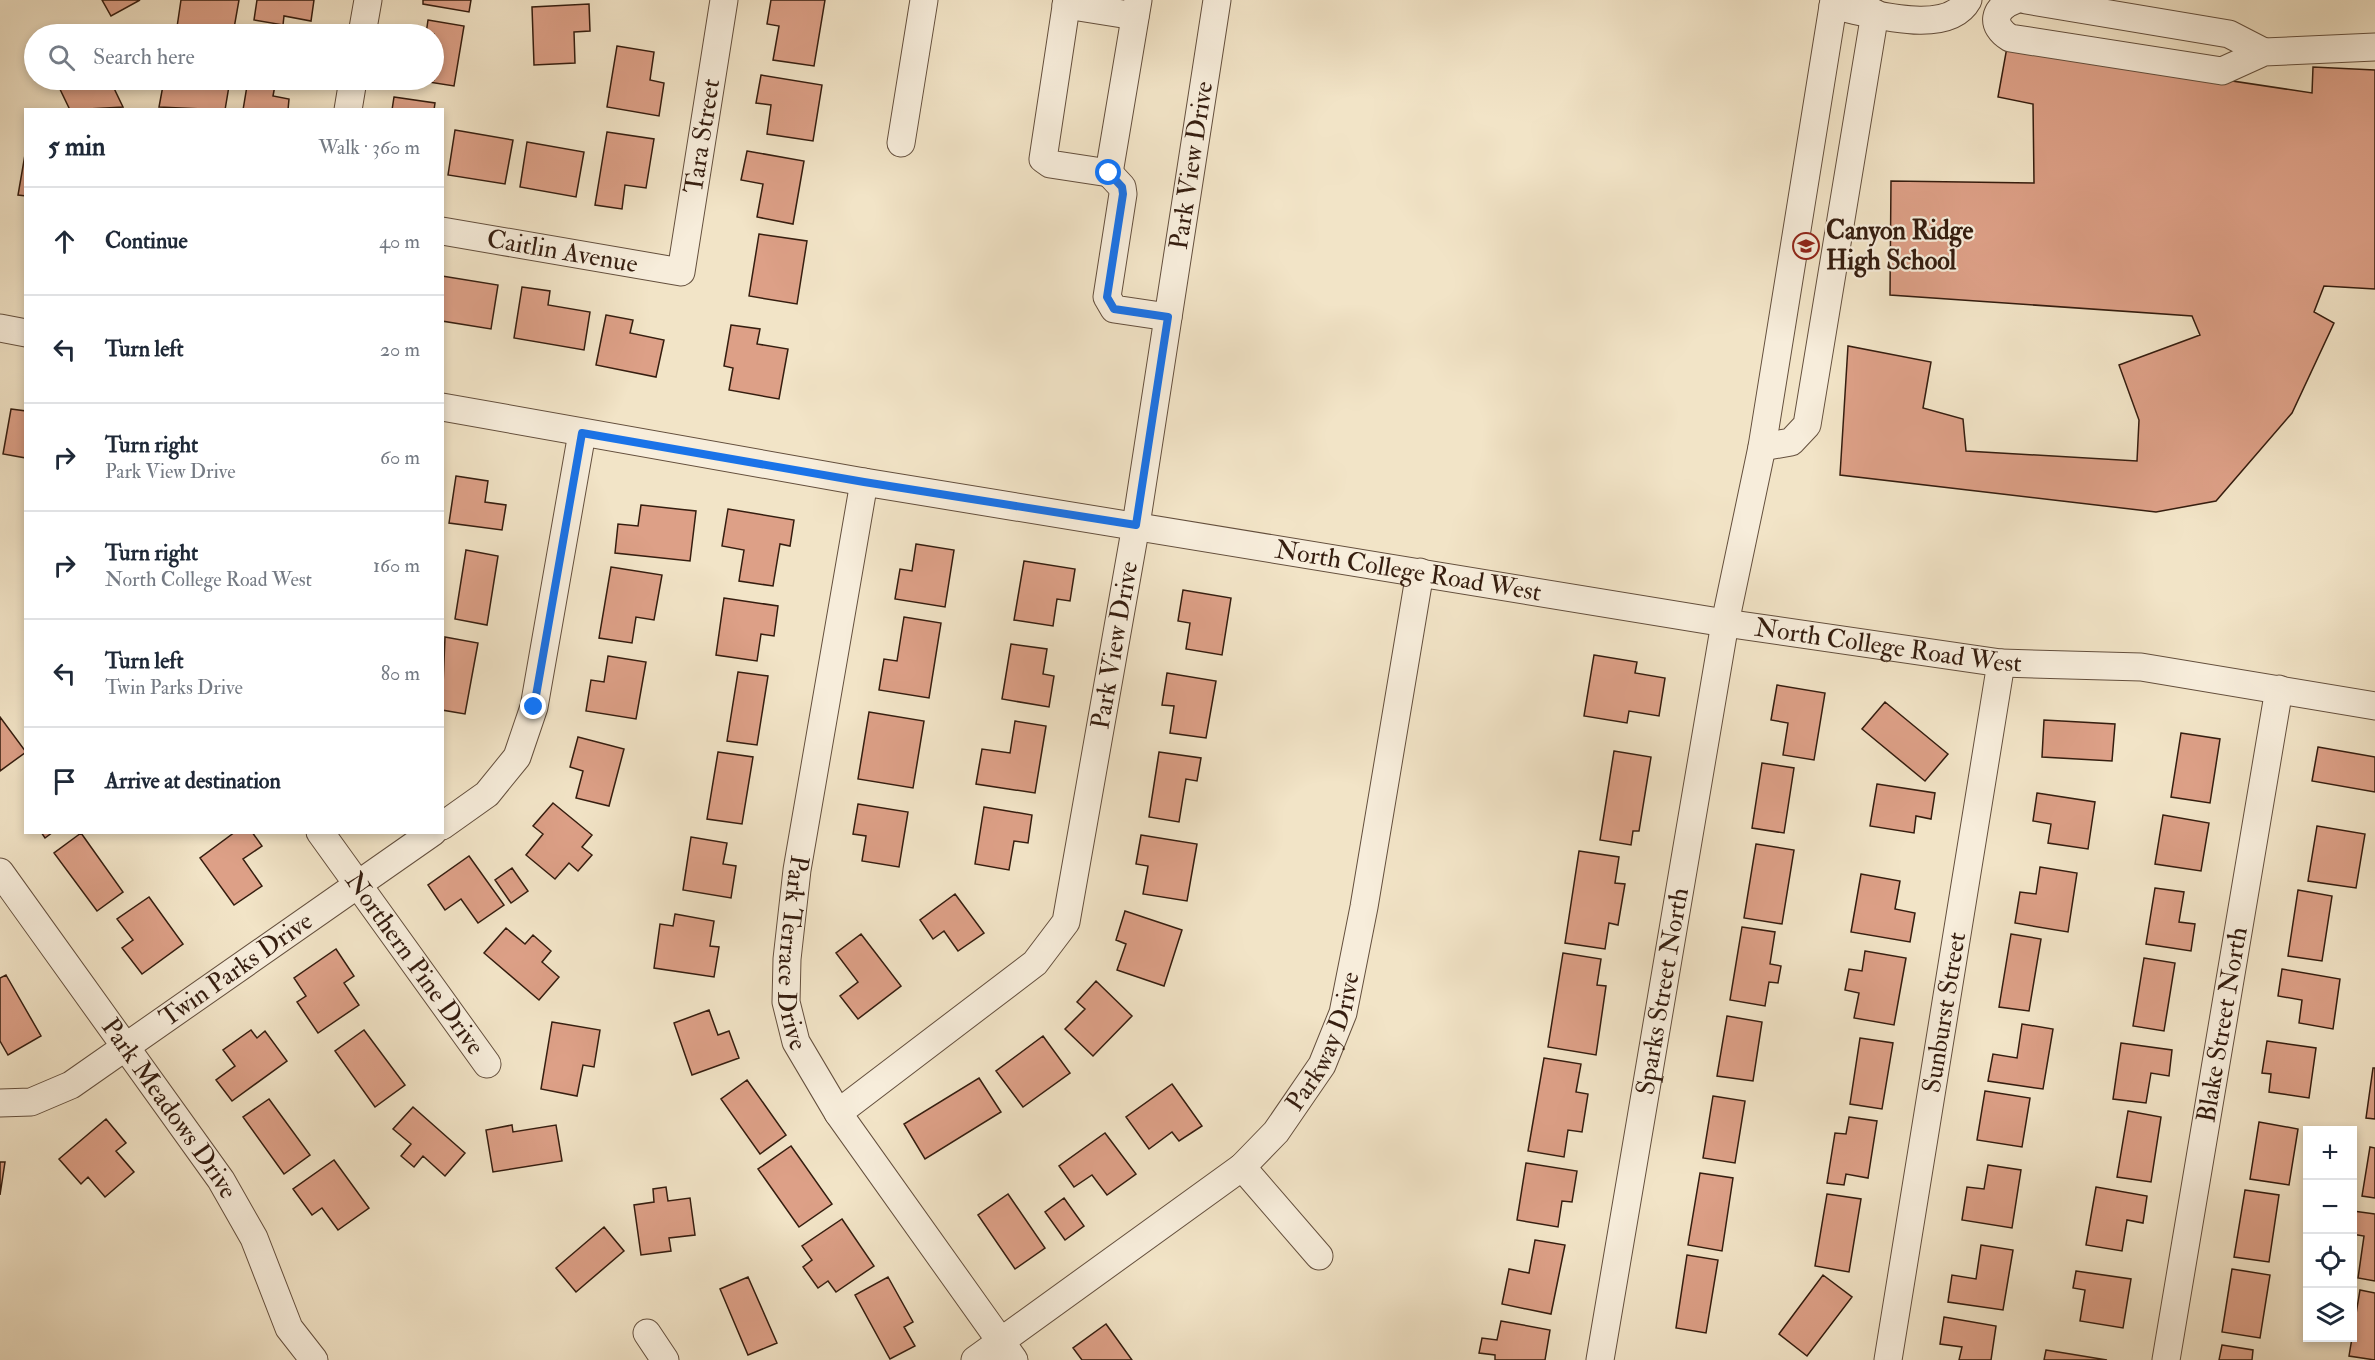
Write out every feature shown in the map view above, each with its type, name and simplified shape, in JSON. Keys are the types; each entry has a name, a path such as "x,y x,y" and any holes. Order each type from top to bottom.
{"street":[{"path":"364,24 368,0"},
{"name":"Tara Street","path":"681,272 724,0"},
{"path":"901,143 924,0"},
{"name":"Park View Drive","path":"838,1113 1035,963 1066,922 1136,525 1217,0"},
{"path":"1834,3 1875,13 1927,21 1946,19 1962,10 1968,0"},
{"path":"2015,0 2007,3 1998,12 1996,23 1999,31 2010,38 2222,71 2264,52 2375,46"},
{"path":"2026,0 2229,34 2264,52"},
{"path":"1109,173 1137,8 1066,3 1042,159 1050,164 1109,173 1122,187 1123,194 1107,297 1110,306 1114,309 1168,317"},
{"name":"Sparks Street North","path":"1603,1360 1725,623 1762,447 1834,3"},
{"path":"1762,447 1791,442 1807,425 1875,13"},
{"path":"348,108 351,90"},
{"name":"Caitlin Avenue","path":"444,231 681,272"},
{"path":"0,328 24,333"},
{"name":"North College Road West","path":"444,407 864,482 1725,623 2001,663 2141,667 2375,706"},
{"path":"444,825 487,794 517,757 531,717 582,433"},
{"name":"Park Terrace Drive","path":"864,482 797,870 787,959 786,1002 796,1042 838,1113 1007,1351"},
{"name":"Parkway Drive","path":"975,1360 1007,1351 1242,1167 1276,1132 1322,1065 1343,1013 1364,907 1420,572"},
{"name":"Sunburst Street","path":"1888,1360 2001,663"},
{"name":"Blake Street North","path":"2166,1360 2279,689"},
{"name":"Northern Pine Drive","path":"322,834 487,1064"},
{"name":"Twin Parks Drive","path":"0,1103 31,1102 71,1085 430,834"},
{"name":"Park Meadows Drive","path":"0,872 221,1180 254,1238 289,1328 314,1360"},
{"path":"1242,1167 1319,1256"},
{"path":"647,1333 665,1360"}],"building":[{"path":"102,0 140,0 111,16"},
{"path":"181,0 239,0 235,24 177,24"},
{"path":"257,0 314,0 311,21 284,16 283,24 254,20"},
{"path":"423,0 471,0 469,12 423,4"},
{"path":"771,0 825,0 814,66 773,60 779,26 767,24"},
{"path":"589,4 590,31 574,32 575,63 534,65 532,7"},
{"path":"428,20 464,26 454,86 444,84 444,24 427,24"},
{"path":"617,46 654,52 650,80 664,83 659,116 607,107"},
{"path":"2007,47 2312,93 2313,67 2375,70 2375,289 2324,286 2314,312 2334,323 2292,413 2216,501 2156,512 1840,475 1848,346 1931,362 1923,408 1963,419 1966,451 2137,461 2139,420 2119,365 2200,335 2192,316 1890,295 1891,181 2034,183 2033,104 1998,97"},
{"path":"761,75 822,85 813,141 767,134 771,105 756,103"},
{"path":"60,90 115,90 123,107 105,108 69,108"},
{"path":"162,90 228,90 225,108 159,107"},
{"path":"246,90 274,90 273,96 289,99 288,108 243,108"},
{"path":"394,97 435,103 434,108 392,108"},
{"path":"455,130 513,140 505,184 448,175"},
{"path":"607,132 654,139 646,188 625,185 622,209 595,205"},
{"path":"527,142 584,152 576,197 520,187"},
{"path":"747,151 804,161 793,224 757,217 763,184 741,180"},
{"path":"24,160 24,196 18,195"},
{"path":"759,234 807,241 797,304 749,296"},
{"path":"444,276 498,285 491,329 444,321"},
{"path":"522,287 550,291 548,305 590,312 584,350 514,338"},
{"path":"606,315 633,320 630,333 664,340 656,377 596,365"},
{"path":"731,325 760,329 757,344 788,349 779,399 729,390 733,368 724,366"},
{"path":"11,409 24,411 24,458 3,454"},
{"path":"456,476 488,481 485,502 506,505 502,530 449,523"},
{"path":"641,505 696,511 690,561 615,553 618,524 638,526"},
{"path":"728,509 794,520 790,546 780,544 773,586 739,581 744,550 722,546"},
{"path":"916,544 954,550 945,607 895,599 900,569 912,571"},
{"path":"466,550 498,556 487,625 455,619"},
{"path":"1024,561 1075,569 1070,601 1057,599 1053,626 1014,620"},
{"path":"611,567 662,575 654,620 636,617 632,643 599,638"},
{"path":"1183,590 1231,598 1222,655 1186,649 1190,623 1178,621"},
{"path":"724,598 778,606 774,636 761,634 757,661 716,655"},
{"path":"904,617 941,623 929,698 879,690 884,659 897,661"},
{"path":"445,637 478,643 465,714 444,710"},
{"path":"1011,644 1047,649 1043,674 1054,676 1049,707 1002,699"},
{"path":"1594,655 1637,662 1635,673 1665,678 1659,716 1629,711 1627,723 1584,716"},
{"path":"608,656 646,662 636,719 586,711 591,680 604,682"},
{"path":"738,672 768,676 757,745 727,741"},
{"path":"1167,673 1216,681 1206,738 1170,733 1174,706 1162,705"},
{"path":"1777,685 1825,693 1814,760 1783,755 1788,723 1771,720"},
{"path":"1885,702 1948,754 1925,781 1862,729"},
{"path":"869,712 924,721 913,788 858,779"},
{"path":"0,717 24,749 24,753 0,771"},
{"path":"2044,720 2115,724 2112,761 2042,757"},
{"path":"1015,721 1046,726 1035,793 976,784 982,749 1010,753"},
{"path":"2181,733 2220,739 2210,803 2171,797"},
{"path":"578,737 624,749 609,806 576,798 583,771 570,767"},
{"path":"2318,747 2375,757 2375,792 2312,781"},
{"path":"1614,751 1651,757 1639,831 1633,831 1631,845 1600,840"},
{"path":"718,752 753,757 742,824 707,819"},
{"path":"1159,752 1201,758 1197,781 1186,779 1179,822 1149,817"},
{"path":"1762,763 1794,768 1784,833 1752,828"},
{"path":"1877,784 1935,793 1931,819 1916,816 1914,833 1870,826"},
{"path":"2037,793 2095,802 2088,849 2048,843 2051,824 2033,821"},
{"path":"553,803 592,835 582,847 592,855 578,871 569,863 555,879 526,855 543,834 533,826"},
{"path":"858,804 908,812 899,867 862,861 866,836 853,834"},
{"path":"984,807 1032,815 1028,843 1014,841 1009,870 975,864"},
{"path":"2163,815 2209,823 2201,871 2155,864"},
{"path":"2317,826 2365,834 2356,888 2308,881"},
{"path":"82,834 123,892 97,911 54,853"},
{"path":"232,834 253,834 262,846 243,859 262,886 234,905 200,858"},
{"path":"1141,835 1197,844 1187,901 1143,894 1148,866 1136,864"},
{"path":"691,837 727,843 723,864 736,866 731,898 683,890"},
{"path":"1756,844 1794,850 1782,924 1744,918"},
{"path":"1579,851 1619,857 1615,883 1625,884 1618,925 1609,923 1605,949 1565,943"},
{"path":"469,856 504,905 478,923 461,899 445,910 428,885"},
{"path":"2040,867 2077,873 2068,932 2015,923 2020,892 2036,894"},
{"path":"512,868 528,891 511,903 495,880"},
{"path":"1861,874 1900,881 1895,909 1915,913 1910,942 1851,932"},
{"path":"2155,888 2184,892 2179,922 2195,924 2191,951 2146,944"},
{"path":"2298,890 2332,896 2322,961 2288,956"},
{"path":"955,894 984,933 958,951 944,931 933,939 920,920"},
{"path":"149,897 183,944 142,974 122,948 133,940 117,919"},
{"path":"1125,911 1182,930 1164,986 1117,970 1126,944 1116,940"},
{"path":"675,914 714,921 710,946 719,947 714,977 654,968 660,924 673,926"},
{"path":"1742,927 1775,932 1770,964 1781,966 1778,983 1769,982 1765,1006 1730,1000"},
{"path":"506,928 525,944 533,935 551,951 542,962 559,977 539,1000 484,953"},
{"path":"861,934 901,986 858,1019 840,996 858,982 836,953"},
{"path":"2011,934 2041,939 2029,1011 1999,1007"},
{"path":"336,949 354,976 344,983 359,1005 318,1033 297,1002 306,996 294,978"},
{"path":"1865,951 1906,958 1894,1025 1854,1018 1859,993 1845,990 1849,969 1862,971"},
{"path":"1563,953 1601,959 1597,985 1606,986 1596,1055 1548,1047"},
{"path":"2144,958 2175,963 2164,1031 2133,1026"},
{"path":"2282,969 2340,979 2333,1029 2299,1023 2302,1000 2278,996"},
{"path":"6,975 41,1036 8,1055 0,1041 0,978"},
{"path":"1096,981 1132,1016 1093,1056 1065,1029 1085,1009 1077,1002"},
{"path":"709,1010 718,1035 729,1031 739,1058 692,1075 674,1023"},
{"path":"1727,1016 1762,1022 1753,1081 1717,1076"},
{"path":"552,1022 600,1030 594,1067 583,1065 577,1096 541,1089"},
{"path":"2022,1024 2053,1029 2043,1089 1988,1081 1993,1054 2017,1058"},
{"path":"251,1030 257,1038 265,1031 287,1061 232,1101 216,1080 235,1066 223,1050"},
{"path":"364,1030 405,1085 375,1107 335,1051"},
{"path":"1043,1036 1070,1073 1023,1107 996,1071"},
{"path":"1860,1038 1893,1043 1882,1109 1850,1104"},
{"path":"2267,1041 2316,1048 2309,1098 2269,1092 2271,1074 2262,1073"},
{"path":"2121,1043 2172,1050 2169,1076 2151,1073 2146,1103 2113,1099"},
{"path":"1544,1058 1581,1064 1576,1092 1588,1094 1582,1132 1568,1130 1564,1157 1528,1151"},
{"path":"2373,1068 2375,1068 2375,1119 2366,1118"},
{"path":"979,1078 1001,1112 925,1159 904,1124"},
{"path":"747,1080 786,1135 760,1154 721,1099"},
{"path":"1172,1084 1202,1126 1179,1141 1172,1132 1149,1149 1126,1117"},
{"path":"1985,1091 2030,1098 2022,1147 1977,1140"},
{"path":"1713,1096 1745,1101 1735,1163 1703,1158"},
{"path":"269,1099 310,1155 284,1174 243,1117"},
{"path":"413,1107 465,1153 445,1176 423,1156 414,1167 401,1156 411,1144 393,1129"},
{"path":"2128,1111 2161,1117 2151,1182 2117,1177"},
{"path":"1849,1117 1877,1121 1868,1178 1846,1174 1844,1185 1827,1183 1835,1133 1846,1134"},
{"path":"106,1119 126,1143 116,1151 134,1172 105,1197 88,1177 81,1184 59,1159"},
{"path":"2259,1122 2298,1129 2289,1185 2250,1179"},
{"path":"512,1125 513,1132 556,1125 562,1161 493,1172 486,1130"},
{"path":"1105,1133 1136,1174 1107,1195 1092,1175 1074,1187 1059,1166"},
{"path":"791,1146 832,1204 799,1227 758,1169"},
{"path":"2370,1147 2375,1148 2375,1198 2362,1196"},
{"path":"334,1160 369,1208 338,1230 322,1208 312,1215 293,1189"},
{"path":"0,1162 5,1162 0,1195"},
{"path":"1526,1163 1577,1171 1572,1202 1562,1201 1558,1227 1517,1220"},
{"path":"1988,1165 2021,1170 2012,1228 1962,1220 1967,1187 1984,1189"},
{"path":"1700,1173 1733,1178 1722,1251 1688,1245"},
{"path":"666,1187 668,1201 690,1198 695,1235 669,1238 671,1251 641,1255 634,1205 654,1202 653,1189"},
{"path":"2096,1187 2147,1196 2143,1223 2127,1220 2122,1251 2086,1245"},
{"path":"2245,1190 2279,1195 2269,1262 2234,1257"},
{"path":"1008,1194 1045,1248 1015,1269 978,1215"},
{"path":"1827,1194 1861,1199 1849,1272 1815,1266"},
{"path":"1064,1198 1084,1226 1065,1240 1045,1212"},
{"path":"2357,1212 2375,1214 2375,1281 2358,1278 2364,1236 2357,1235"},
{"path":"842,1219 874,1266 836,1292 828,1281 818,1288 803,1267 812,1260 802,1246"},
{"path":"604,1227 624,1251 576,1292 556,1268"},
{"path":"1535,1240 1565,1245 1551,1314 1502,1304 1509,1269 1529,1273"},
{"path":"1981,1245 2013,1250 2003,1310 1948,1302 1952,1275 1976,1279"},
{"path":"1687,1255 1718,1260 1706,1333 1676,1328"},
{"path":"2232,1269 2270,1275 2260,1338 2222,1332"},
{"path":"2076,1271 2131,1279 2123,1328 2080,1321 2085,1290 2073,1288"},
{"path":"1823,1275 1852,1297 1807,1356 1779,1334"},
{"path":"748,1277 777,1343 748,1355 720,1289"},
{"path":"888,1277 913,1322 904,1327 915,1346 890,1359 855,1295"},
{"path":"2360,1290 2375,1293 2375,1360 2349,1356 2351,1342 2357,1342 2357,1308"},
{"path":"1944,1317 1996,1326 1991,1360 1959,1360 1962,1347 1940,1344"},
{"path":"1501,1321 1550,1330 1545,1360 1495,1360 1495,1355 1479,1353 1482,1338 1497,1340"},
{"path":"1106,1324 1132,1360 1082,1360 1073,1348"},
{"path":"2222,1345 2253,1350 2252,1360 2219,1360"},
{"path":"2046,1350 2107,1360 2044,1360"}],"place":[{"name":"Canyon Ridge High School","path":"1806,246"}],"route":[{"path":"534,707 582,433 864,482 1136,525 1168,317 1114,309 1110,306 1107,297 1123,194 1122,187 1109,173"}]}
